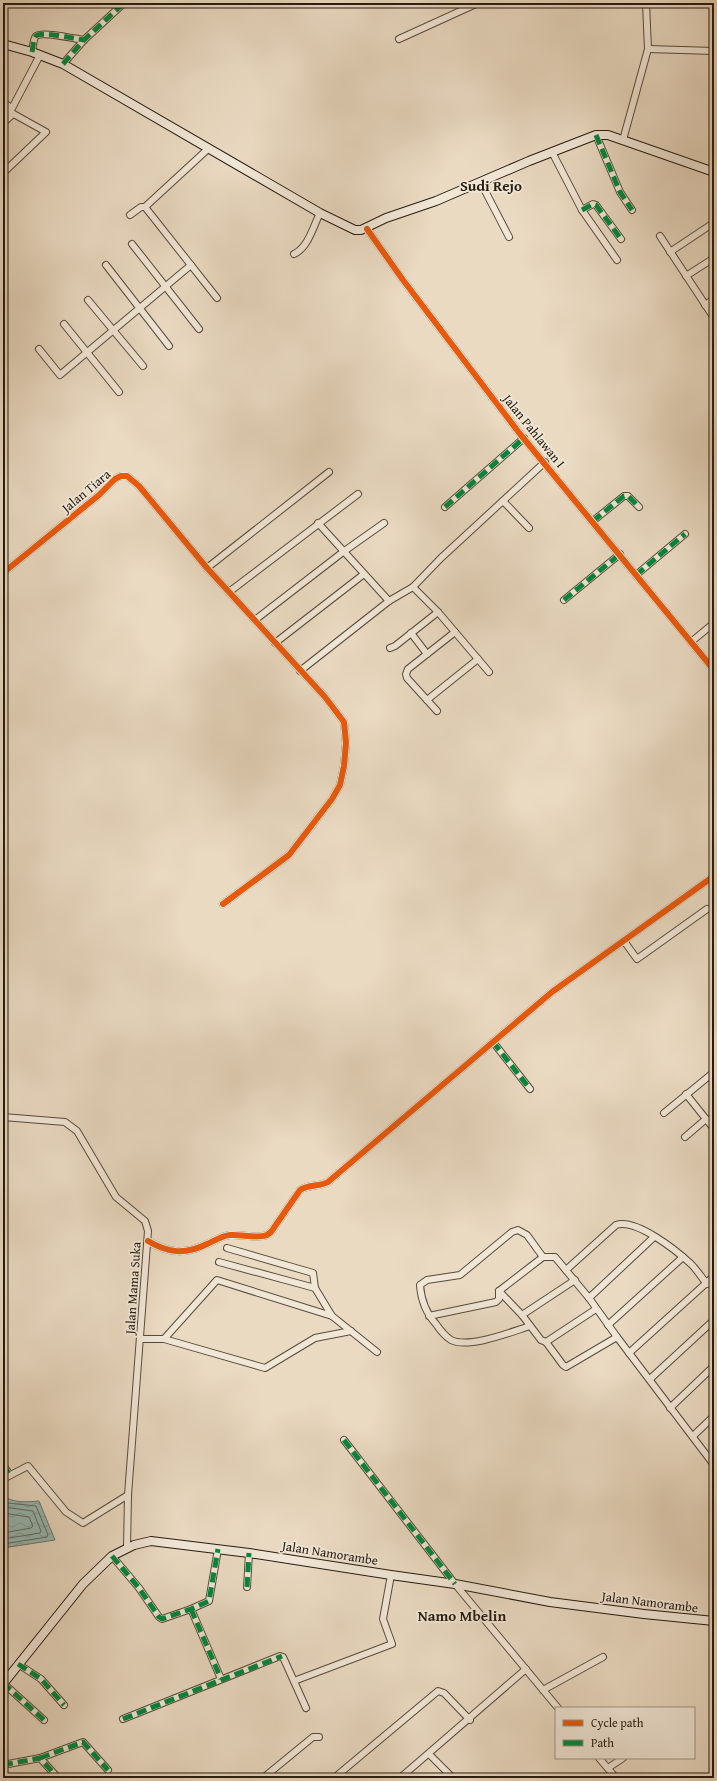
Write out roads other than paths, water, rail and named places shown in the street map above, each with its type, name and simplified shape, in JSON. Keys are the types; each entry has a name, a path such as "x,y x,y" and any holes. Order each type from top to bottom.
{"main road":[{"path":"3,44 36,53 63,64 320,213 355,230 367,229 386,218 436,201 596,135 608,135 714,172"},
{"name":"Jalan Namorambe","path":"3,1684 72,1596 112,1556 127,1548 151,1541 167,1541 455,1584 550,1602 714,1621"}],"street":[{"path":"63,64 84,40 124,3"},
{"path":"399,38 470,5 478,3"},
{"path":"623,140 648,49 646,3"},
{"path":"3,123 12,111 36,53 35,38 39,35 46,34 84,40"},
{"path":"648,49 714,51"},
{"path":"3,102 12,111 46,132 3,173"},
{"path":"596,135 620,192 632,210"},
{"path":"130,216 141,207 145,207 209,148"},
{"path":"552,152 582,210 617,260"},
{"path":"481,182 509,237"},
{"path":"582,210 593,204 596,205 621,239"},
{"path":"145,207 217,298"},
{"path":"294,254 302,250 320,213"},
{"path":"670,252 712,224"},
{"name":"Jalan Pahlawan I","path":"367,229 403,280 524,438 714,670"},
{"path":"660,236 714,318"},
{"path":"132,244 199,329"},
{"path":"686,276 714,258"},
{"path":"106,265 169,346"},
{"path":"39,349 60,375 191,265"},
{"path":"705,304 714,299"},
{"path":"88,300 143,366"},
{"path":"64,324 119,392"},
{"path":"446,507 524,438"},
{"path":"300,671 389,601 413,587 441,558 545,462"},
{"path":"223,904 289,855 323,811 340,785 344,766 346,743 344,722 325,697 207,568 329,472"},
{"name":"Jalan Tiara","path":"3,573 99,495 115,479 121,476 131,479 139,486 207,568"},
{"path":"229,592 358,494"},
{"path":"593,521 624,496 628,496 639,507"},
{"path":"503,501 528,528"},
{"path":"318,523 389,601"},
{"path":"255,620 343,552 384,523"},
{"path":"636,575 685,534"},
{"path":"564,600 620,554"},
{"path":"275,643 364,574"},
{"path":"413,587 438,612 489,672"},
{"path":"390,648 395,646 438,612"},
{"path":"691,642 714,623"},
{"path":"436,711 407,678 406,674 408,669 455,632"},
{"path":"411,633 427,654"},
{"path":"427,700 478,659"},
{"path":"148,1241 160,1248 171,1251 185,1252 199,1248 222,1236 267,1235 271,1232 300,1190 305,1186 322,1185 328,1182 552,992 714,876"},
{"path":"624,941 638,960 707,909"},
{"path":"493,1042 530,1089"},
{"path":"664,1113 713,1074"},
{"path":"686,1094 714,1129"},
{"name":"Jalan Mama Suka","path":"3,1117 65,1122 77,1131 116,1197 145,1221 148,1231 128,1495 127,1548"},
{"path":"685,1137 706,1119"},
{"path":"566,1270 616,1225 624,1224 631,1225 654,1236 693,1265 707,1284"},
{"path":"530,1326 494,1338 464,1342 455,1341 447,1337 429,1316 423,1302 420,1286 421,1283 427,1280 460,1275 512,1232 518,1230 527,1235 543,1257"},
{"path":"589,1298 654,1236"},
{"path":"227,1248 313,1273 315,1288 332,1316 377,1352"},
{"path":"499,1291 543,1257 556,1257 589,1298 670,1408 713,1462"},
{"path":"608,1325 683,1257"},
{"path":"219,1262 315,1288"},
{"path":"629,1353 707,1284 714,1276"},
{"path":"164,1340 217,1280 332,1316"},
{"path":"522,1315 575,1280"},
{"path":"499,1291 522,1315 541,1340 546,1342 566,1367 617,1337"},
{"path":"429,1316 496,1302 499,1299 499,1291"},
{"path":"546,1342 596,1309"},
{"path":"650,1379 714,1320"},
{"path":"140,1339 164,1340 265,1368 315,1338 351,1331"},
{"path":"670,1408 714,1366"},
{"path":"693,1436 714,1416"},
{"path":"344,1440 455,1584 557,1707"},
{"path":"3,1465 10,1475"},
{"path":"3,1479 28,1466 66,1512 79,1522 83,1523 128,1495"},
{"path":"112,1556 139,1588 161,1618 191,1610 209,1601 218,1549"},
{"path":"247,1587 249,1553"},
{"path":"294,1681 392,1644 383,1619 391,1575"},
{"path":"191,1610 221,1680"},
{"path":"122,1719 280,1656 283,1657 306,1708"},
{"path":"543,1690 603,1657"},
{"path":"18,1664 41,1679 64,1705"},
{"path":"400,1778 470,1720 526,1669"},
{"path":"3,1684 44,1720"},
{"path":"334,1778 438,1692 444,1693 470,1720"},
{"path":"263,1778 313,1737 319,1737"},
{"path":"3,1765 40,1758 83,1742 108,1770"},
{"path":"428,1754 453,1778"},
{"path":"40,1758 58,1778"},
{"path":"600,1759 608,1768 613,1777"},
{"path":"608,1768 622,1759"}],"water":[{"path":"3,1496 16,1501 39,1501 55,1540 3,1548"}],"district":[{"name":"Sudi Rejo","path":"491,185"},
{"name":"Namo Mbelin","path":"462,1615"}]}
